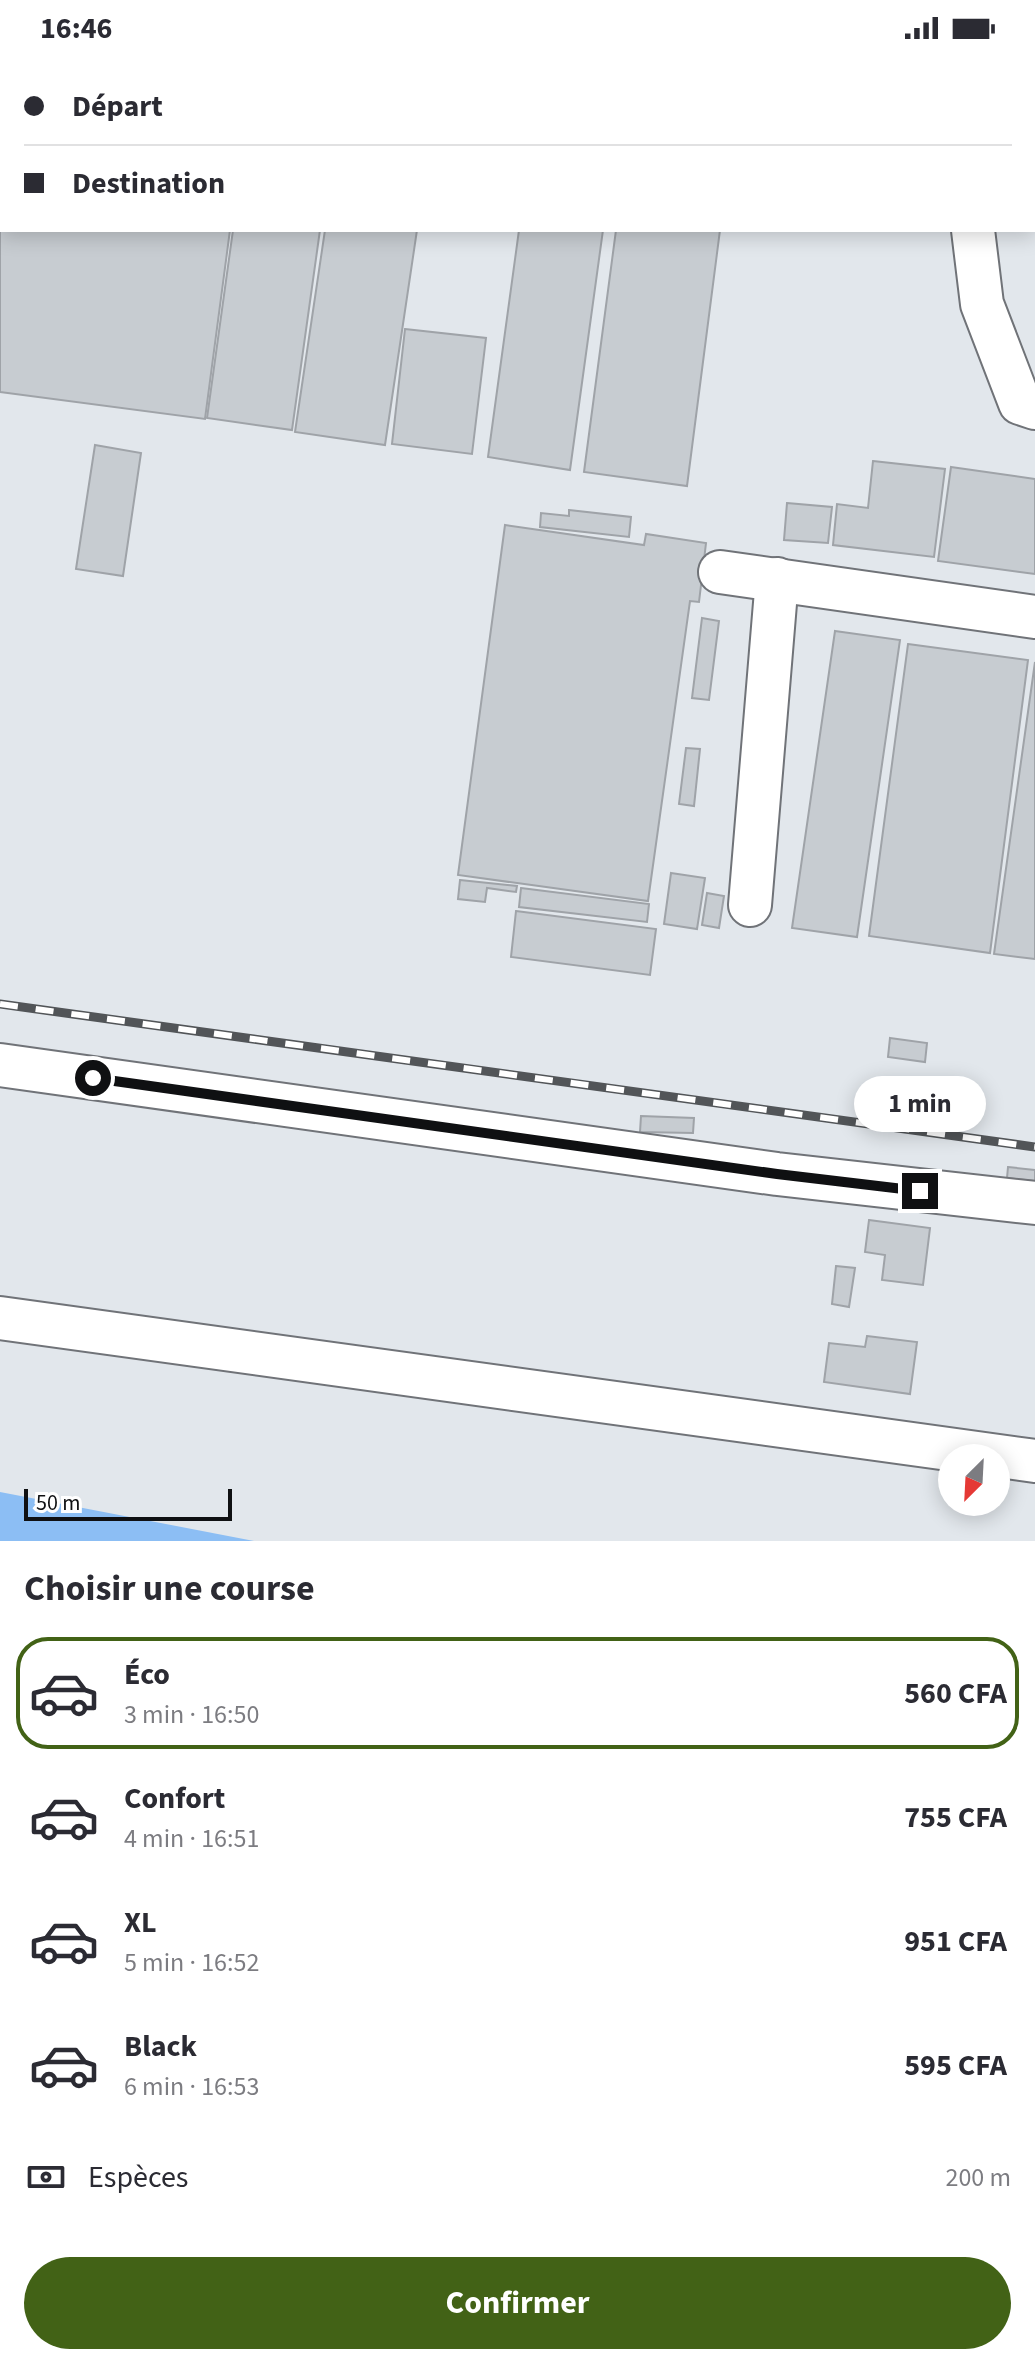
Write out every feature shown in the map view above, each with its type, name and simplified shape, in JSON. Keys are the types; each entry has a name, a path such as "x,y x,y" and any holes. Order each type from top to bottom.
{"street":[{"path":"973,232 982,304 1020,403 1035,408"},
{"path":"720,572 1035,617"},
{"path":"750,905 777,579"},
{"path":"0,1065 777,1174 1035,1203"},
{"path":"0,1318 1035,1461"}],"water":[{"path":"0,1492 254,1541 0,1541"}],"building":[{"path":"0,232 230,232 205,419 0,392"},
{"path":"233,232 320,232 292,430 207,418"},
{"path":"325,232 417,232 385,445 295,432"},
{"path":"519,232 603,232 570,470 488,457"},
{"path":"616,232 720,232 687,486 584,472"},
{"path":"405,329 486,338 472,454 392,444"},
{"path":"95,445 141,453 123,576 76,569"},
{"path":"873,461 945,469 934,557 833,545 837,504 868,508"},
{"path":"951,467 1035,479 1035,574 938,561"},
{"path":"787,503 832,507 828,543 784,540"},
{"path":"569,510 631,517 629,537 540,527 541,513 569,516"},
{"path":"505,525 644,545 646,534 706,543 699,602 690,601 648,901 458,875"},
{"path":"702,618 719,621 709,700 692,698"},
{"path":"835,631 900,640 857,937 792,928"},
{"path":"908,644 1028,660 990,953 869,936"},
{"path":"1035,662 1035,959 994,954"},
{"path":"686,748 700,749 694,806 679,804"},
{"path":"671,873 705,878 697,929 664,924"},
{"path":"460,880 517,886 516,892 487,888 485,902 458,899"},
{"path":"521,888 649,904 647,922 519,907"},
{"path":"707,893 724,896 719,928 702,925"},
{"path":"516,911 656,929 650,975 511,957"},
{"path":"890,1038 927,1043 925,1062 888,1057"},
{"path":"641,1116 694,1118 693,1133 640,1132"},
{"path":"1008,1167 1035,1170 1035,1181 1007,1178"},
{"path":"869,1220 930,1228 923,1285 882,1280 885,1255 865,1252"},
{"path":"836,1266 855,1268 849,1307 832,1304"},
{"path":"867,1336 917,1342 910,1394 824,1382 829,1343 865,1347"}],"railway":[{"path":"0,1004 1035,1147"}],"route":[{"path":"93,1078 777,1174 920,1191"}]}
